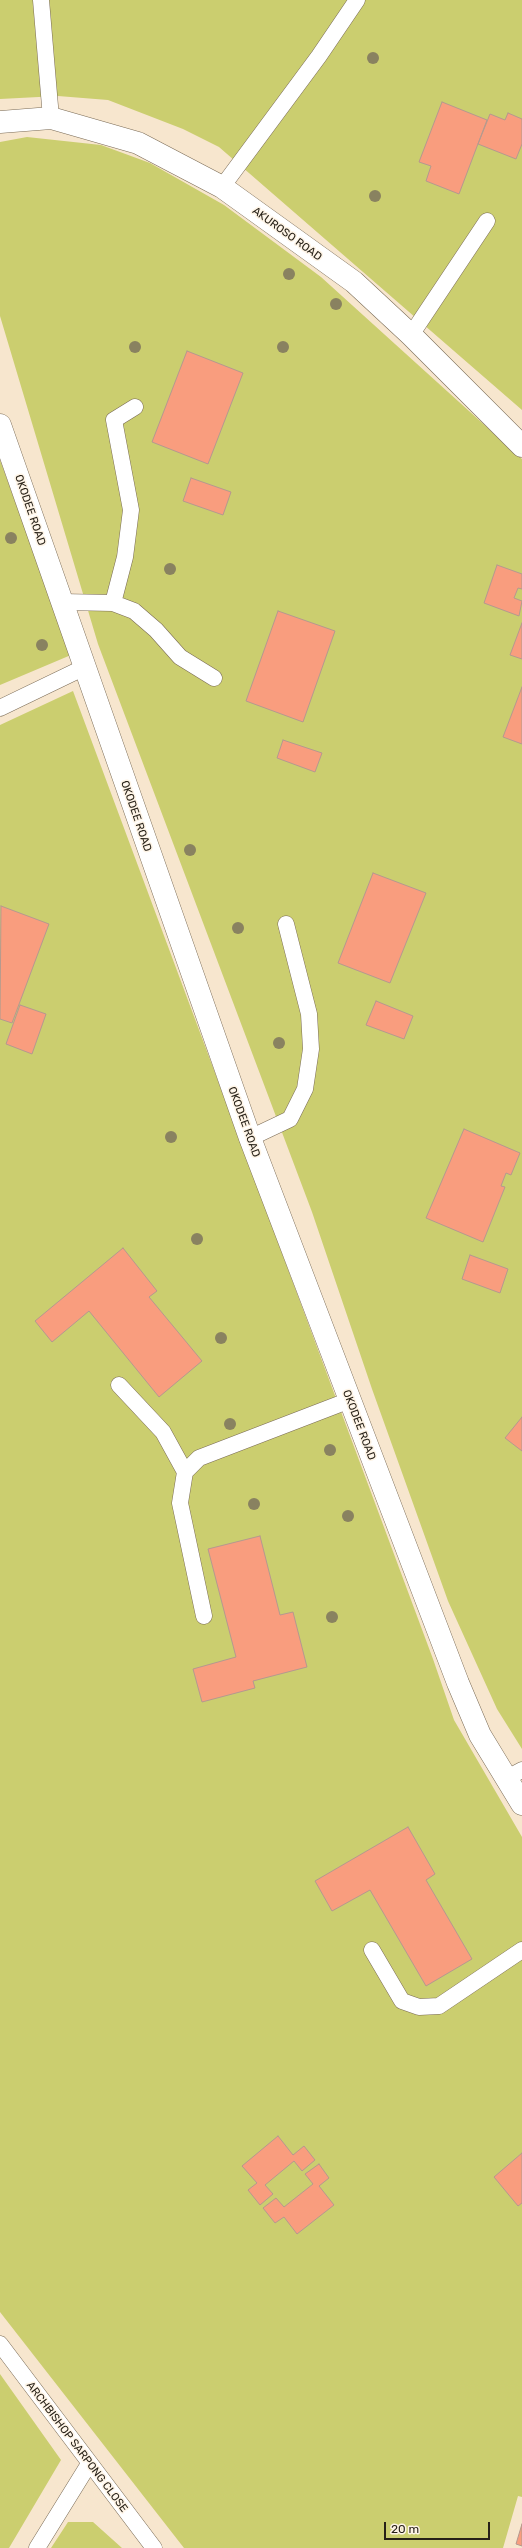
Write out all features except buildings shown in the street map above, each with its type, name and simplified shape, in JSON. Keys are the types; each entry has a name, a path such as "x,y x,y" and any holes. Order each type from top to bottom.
{"street":[{"name":"AKUROSO ROAD","path":"0,122 51,118 138,143 222,187 354,282 411,335 522,446"},
{"name":"OKODEE ROAD","path":"0,425 250,1138 458,1683 480,1735 514,1774 522,1804"}],"lane":[{"path":"41,0 51,118"},
{"path":"222,187 319,56 357,0"},
{"path":"411,335 487,221"},
{"path":"113,603 125,557 131,510 114,420 135,407"},
{"path":"62,602 113,603 134,611 156,630 180,657 214,678"},
{"path":"0,708 85,667"},
{"path":"250,1138 290,1119 305,1089 311,1049 309,1014 286,924"},
{"path":"119,1385 163,1432 185,1472"},
{"path":"204,1616 180,1503 185,1472 199,1458 350,1400"},
{"path":"372,1950 402,2001 419,2007 439,2006 522,1950"},
{"name":"ARCHBISHOP SARPONG CLOSE","path":"0,2344 89,2464 154,2548"},
{"path":"37,2548 89,2464"}],"green space":[{"path":"0,0 522,0 522,410 219,147 183,129 108,100 58,96 0,99"},
{"path":"27,137 101,145 150,163 224,205 321,277 522,459 522,1749 497,1709 448,1601 372,1389 312,1212 98,644 0,316 0,142"},
{"path":"0,460 71,655 0,685"},
{"path":"73,691 433,1659 454,1720 522,1837 522,2497 518,2496 503,2548 184,2548 0,2312 0,725"},
{"path":"0,2374 61,2460 9,2548 0,2548"},
{"path":"68,2522 93,2522 122,2548 51,2548"}]}
